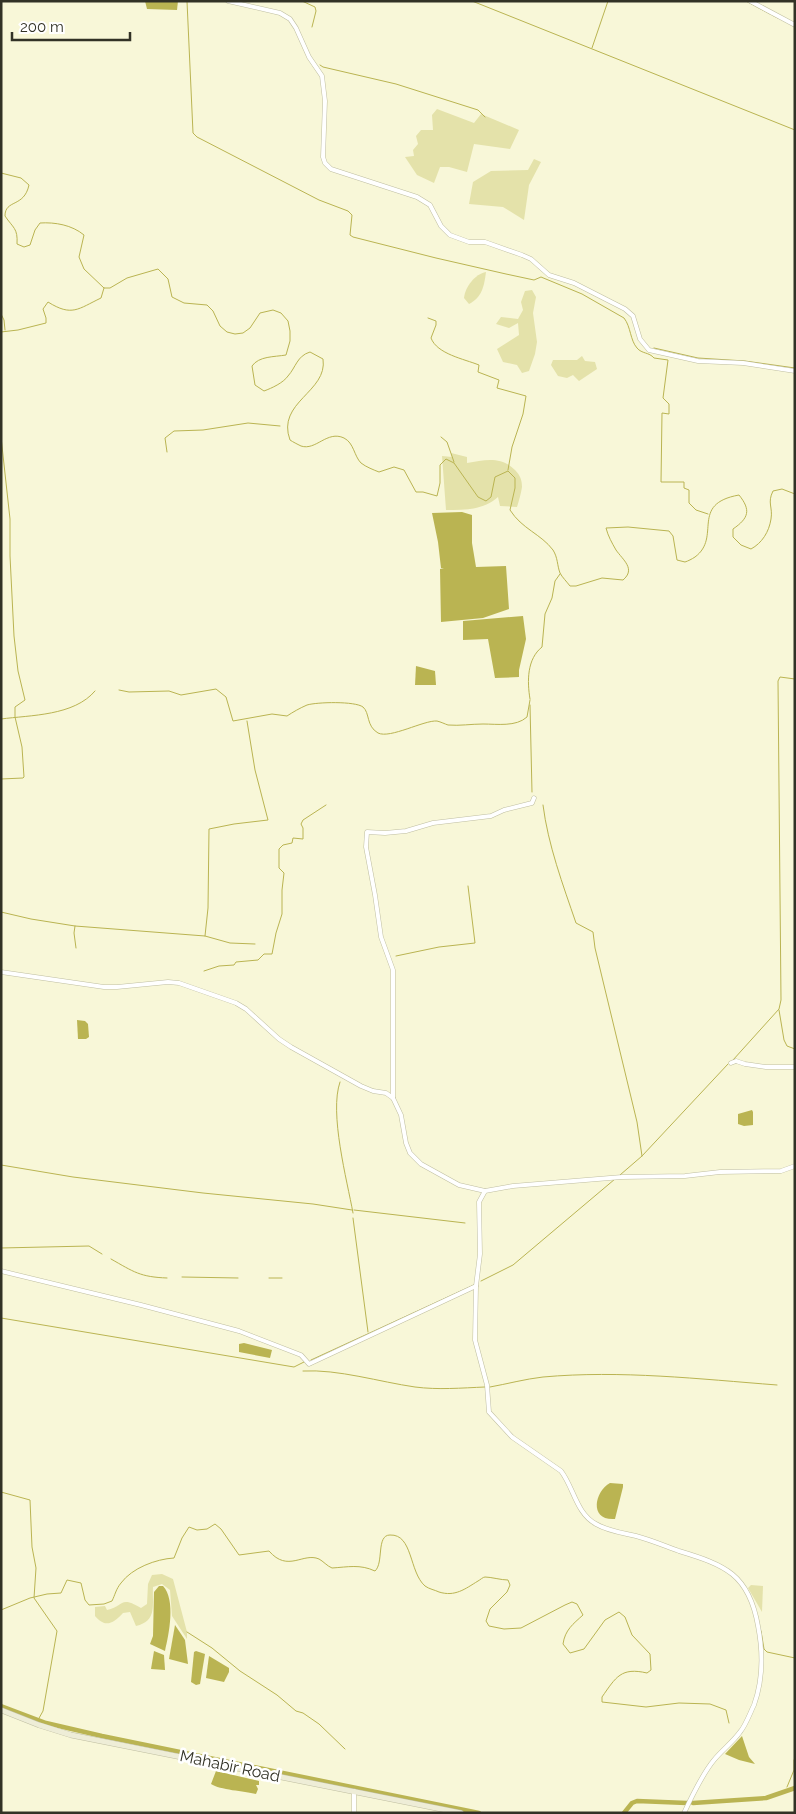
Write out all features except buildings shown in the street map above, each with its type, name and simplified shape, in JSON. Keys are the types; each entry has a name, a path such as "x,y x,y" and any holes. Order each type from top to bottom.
{"street":[{"path":"228,1 280,13 290,19 296,28 309,57 322,76 325,101 323,157 325,163 331,169 417,196 430,206 441,226 450,235 468,242 485,242 522,255 531,259 549,275 574,283 625,309 633,316 640,339 649,350 698,361 743,363 795,371"},
{"path":"750,1 795,25"},
{"path":"534,798 532,803 504,810 491,816 444,821 406,831 367,832 366,847 381,937 393,970 393,1098 401,1115 406,1143 410,1153 421,1164 459,1185 485,1191 513,1186 622,1177 780,1171 795,1166"},
{"path":"1,972 104,987 168,982 178,983 236,1003 246,1009 291,1047 361,1086 373,1091 386,1093 393,1098"},
{"path":"731,1064 736,1061 766,1067 795,1067"},
{"path":"485,1191 479,1202 480,1254 476,1286 475,1333 477,1349 487,1385 490,1412 501,1427 512,1437 561,1472 567,1479 573,1496 583,1512 596,1524 706,1559 726,1569 741,1582 753,1606 759,1632 762,1661 754,1704 742,1731 714,1760 684,1813"},
{"path":"1,1271 239,1331 301,1355 309,1364 476,1286"},
{"name":"Mahabir Road","path":"1,1710 71,1735 461,1813"},
{"path":"354,1791 354,1813"}],"shaded area":[{"path":"145,1 178,1 177,10 147,9"},
{"path":"437,109 474,123 481,114 519,130 510,149 474,144 467,172 449,167 440,167 434,183 417,175 405,157 414,156 413,150 418,144 416,136 421,130 433,130 432,115"},
{"path":"534,159 541,162 529,185 524,220 503,207 469,204 473,182 491,171 528,170"},
{"path":"486,272 482,291 469,304 464,298 466,290 474,278"},
{"path":"532,290 536,297 533,313 537,342 529,371 522,373 517,365 503,362 497,349 519,335 518,323 509,328 496,324 501,317 518,319 523,310 521,302 525,291"},
{"path":"582,356 585,361 595,362 597,369 579,381 573,375 567,378 558,376 551,365 553,360 577,360"},
{"path":"451,453 467,457 467,463 492,460 504,463 515,470 522,482 522,490 517,507 500,506 498,497 480,507 446,510 442,456 452,457"},
{"path":"462,512 472,515 472,543 476,567 506,566 509,609 483,618 441,622 440,569 444,568 441,568 432,513"},
{"path":"523,616 526,639 519,677 495,678 488,639 463,640 463,621"},
{"path":"416,666 435,671 436,685 415,685"},
{"path":"77,1020 85,1021 88,1024 89,1037 86,1039 78,1039"},
{"path":"752,1110 753,1125 744,1126 738,1124 738,1114"},
{"path":"244,1343 272,1350 270,1358 239,1352 239,1344"},
{"path":"610,1483 623,1484 615,1519 601,1515 597,1505 600,1493"},
{"path":"162,1574 173,1579 187,1632 187,1639 172,1616 170,1590 162,1584 153,1587 151,1616 143,1624 136,1626 130,1612 123,1613 116,1620 109,1623 102,1622 95,1616 95,1607 105,1606 107,1610 129,1602 141,1608 147,1604 148,1584 152,1575"},
{"path":"751,1585 763,1586 762,1612 748,1588"},
{"path":"159,1586 163,1586 167,1592 170,1608 170,1627 165,1651 150,1644 153,1636 154,1592"},
{"path":"175,1625 185,1640 188,1664 169,1659"},
{"path":"154,1651 164,1655 165,1670 151,1669"},
{"path":"194,1652 205,1654 200,1684 196,1685 191,1682"},
{"path":"209,1656 229,1668 224,1682 206,1678"},
{"path":"742,1736 749,1757 755,1764 725,1754"},
{"path":"216,1771 259,1781 259,1785 256,1785 258,1789 256,1794 226,1789 211,1784"}],"waterway":[{"path":"187,1 193,133 197,137 319,200 348,211 352,215 350,235 353,237 534,280 541,277 582,294 624,318 633,341 639,350 654,358 668,360 663,398 669,404 669,414 662,413 661,482 684,482 684,488 689,490 689,503 696,510 708,514"},
{"path":"255,1 268,1"},
{"path":"302,1 315,7 316,11 312,27"},
{"path":"472,1 795,130"},
{"path":"592,48 608,1"},
{"path":"746,1 770,14"},
{"path":"772,15 778,18"},
{"path":"320,65 396,84 478,110 485,117"},
{"path":"1,173 21,178 29,185 23,197 8,207 6,211 5,216 16,231 17,244 24,247 30,245 35,230 40,223 52,223 74,229 84,235 79,257 84,269 104,288 110,288 127,278 158,269 168,279 172,297 184,303 207,305 213,311 220,326 227,332 235,334 243,333 250,328 260,313 273,310 281,313 288,321 290,331 290,341 286,355 259,360 255,363 252,366 255,385 264,391 277,385 286,379 302,356 310,352 323,359 322,370 318,380 290,416 288,427 292,442 306,447 327,438 338,436 344,438 350,443 361,463 379,472 394,467 404,470 416,492 437,496 440,483 440,465 446,459 454,463 478,497 486,501 491,497 495,477 508,471 515,478 515,488 510,510 520,522 553,550 560,573 570,586 602,578 623,580 627,576 627,565 616,550 606,528 628,527 669,531 673,536 677,560 685,562 695,557 703,549 710,513 724,499 739,495 743,500 747,509 746,514 742,521 733,529 733,537 741,545 751,549 762,540 769,528 771,515 770,499 773,491 782,489 795,494"},
{"path":"1,332 46,323 43,309 48,302 56,307 75,310 101,298 104,288"},
{"path":"1,314 5,330"},
{"path":"428,318 436,321 431,338 439,348 479,365 478,372 499,380 497,388 526,396 523,414 512,447 508,470"},
{"path":"654,348 698,358 745,361 795,368"},
{"path":"167,452 165,438 174,431 203,430 248,423 280,426"},
{"path":"1,437 10,519 14,636 18,671 25,700 15,707 15,717 22,747 24,777 1,779"},
{"path":"441,437 447,442 454,462"},
{"path":"530,699 529,671 533,658 542,647 545,614 552,598 555,581 560,574"},
{"path":"733,1060 779,1009 781,1000 778,681 780,677 795,679"},
{"path":"119,690 129,692 169,691 181,695 216,689 226,697 233,721 272,714 287,716 302,707 312,704 336,703 359,705 367,713 374,730 383,734 399,732 431,721 448,725 512,724 527,717 530,700"},
{"path":"1,719 64,710 86,699 95,691"},
{"path":"530,705 532,792"},
{"path":"205,936 208,908 209,829 268,820 255,770 247,721"},
{"path":"204,971 219,966 234,965 236,962 258,960 264,954 272,954 282,914 284,873 279,868 279,849 283,845 292,843 293,838 303,839 301,824 303,820 326,805"},
{"path":"543,805 552,850 576,923 593,932 595,948 637,1122 642,1156"},
{"path":"396,956 439,947 475,943 468,886"},
{"path":"1,912 75,926 205,936 230,943 255,944"},
{"path":"75,926 76,948"},
{"path":"779,1010 784,1040 787,1046 795,1049"},
{"path":"620,1175 642,1156 728,1064"},
{"path":"340,1082 337,1095 338,1128 343,1165 353,1213"},
{"path":"1,1165 73,1177 352,1210"},
{"path":"481,1281 513,1265 615,1179"},
{"path":"354,1210 465,1223"},
{"path":"353,1218 368,1332"},
{"path":"1,1248 89,1246 102,1254"},
{"path":"111,1259 138,1273 167,1278"},
{"path":"182,1277 238,1278"},
{"path":"269,1278 282,1278"},
{"path":"311,1360 474,1285"},
{"path":"1,1318 294,1367 304,1362"},
{"path":"303,1371 345,1374 424,1388 485,1387"},
{"path":"490,1387 543,1377 602,1374 660,1376 777,1385"},
{"path":"1,1492 30,1500 32,1547 36,1568 34,1598 57,1631 43,1711 38,1720"},
{"path":"1,1610 30,1598 61,1593 67,1580 81,1583 85,1600 89,1605 104,1604 112,1601 119,1585 131,1573 152,1562 174,1558 182,1538 189,1527 197,1530 207,1529 215,1524 221,1529 239,1555 269,1551 283,1561 313,1558 319,1559 332,1568 359,1567 375,1571 378,1567 383,1540 386,1536 397,1536 407,1547 420,1580 430,1589 450,1594 464,1589 484,1577 508,1580 510,1585 507,1592 490,1609 486,1621 489,1626 504,1629 521,1628 572,1602 577,1604 583,1615 570,1628 564,1639 563,1644 570,1653 584,1649 605,1620 619,1612 625,1617 632,1635 650,1654 651,1670 647,1673 631,1671 620,1675 602,1697 602,1702 646,1707 679,1703 710,1704 726,1710 729,1723"},
{"path":"761,1631 764,1649 767,1652 795,1658"},
{"path":"187,1632 212,1648 240,1671 277,1695 296,1711 303,1713 319,1724 345,1749"},
{"path":"1,1706 46,1723 102,1736 479,1813"},
{"path":"787,1787 794,1770 794,1760"},
{"path":"693,1803 766,1798 795,1788"},
{"path":"624,1813 632,1803 637,1801 687,1803"}]}
